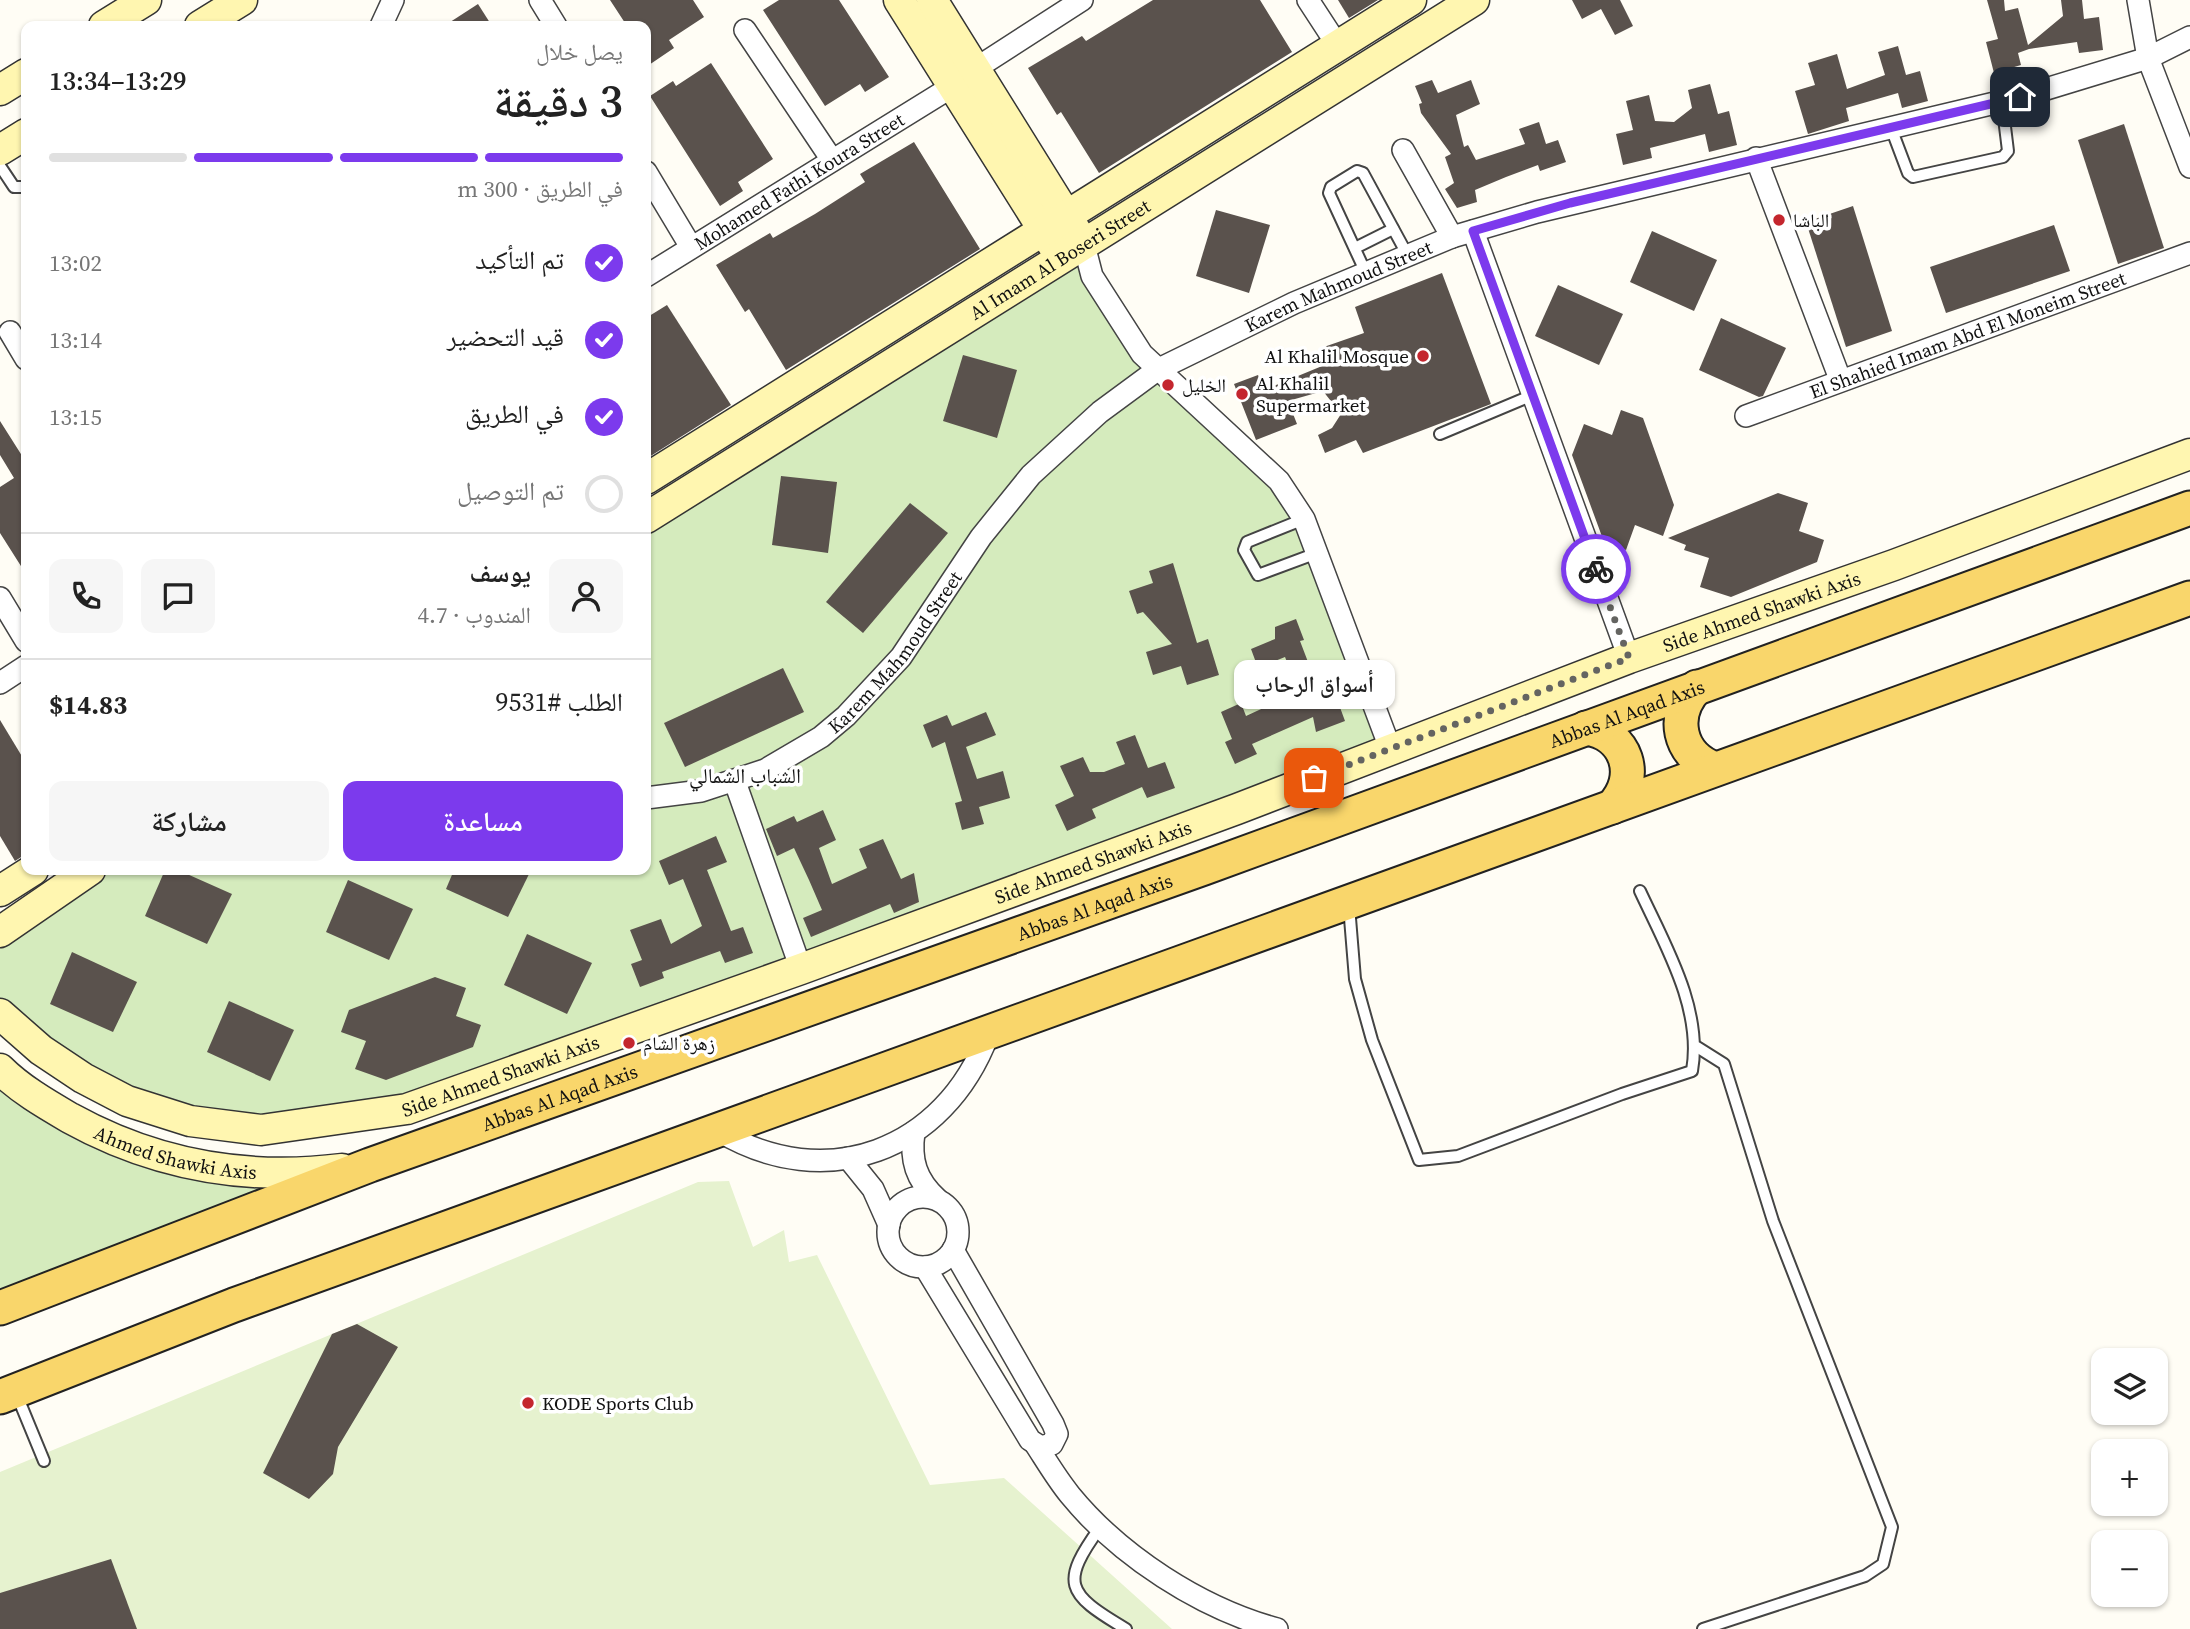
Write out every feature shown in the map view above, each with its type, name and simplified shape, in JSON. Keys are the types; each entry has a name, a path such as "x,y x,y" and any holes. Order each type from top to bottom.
{"main road":[{"name":"Abbas Al Aqad Axis","path":"0,1308 58,1283 370,1165 2190,509"},
{"path":"7,1394 234,1305 988,1035 2190,598"},
{"path":"1697,687 1684,705 1680,728 1688,750 1695,758 1715,769"},
{"path":"1586,728 1614,739 1625,755 1627,783 1612,807"}],"street":[{"path":"112,21 146,0"},
{"path":"208,21 242,0"},
{"path":"383,21 393,0"},
{"path":"540,0 553,21"},
{"path":"899,0 964,77 1073,252 1142,354 1279,481 1304,519 1390,748"},
{"path":"932,0 964,77"},
{"name":"Mohamed Fathi Koura Street","path":"651,273 1082,0"},
{"path":"1308,0 1338,46"},
{"name":"Al Imam Al Boseri Street","path":"651,476 1411,0"},
{"name":"Al Imam Al Boseri Street","path":"651,515 1474,0"},
{"path":"2138,0 2148,58 2190,167"},
{"path":"745,30 832,160"},
{"name":"Karem Mahmoud Street","path":"651,797 701,791 735,782 794,755 821,737 864,699 901,657 981,537 1031,475 1100,412 1157,370 1294,303 1463,234 1537,212 1756,158 2002,102 2148,58 2190,37"},
{"path":"0,90 21,77"},
{"path":"0,150 21,137"},
{"path":"1403,150 1463,234 1532,395 1629,658"},
{"path":"1756,158 1840,379"},
{"path":"651,180 691,247"},
{"name":"El Shahied Imam Abd El Moneim Street","path":"1746,416 1840,379 2190,253"},
{"path":"10,332 21,351"},
{"name":"Side Ahmed Shawki Axis","path":"0,1014 41,1050 83,1078 127,1101 168,1115 222,1126 261,1130 407,1109 801,969 1237,808 1629,658 1894,565 2190,454"},
{"path":"0,598 21,633"},
{"path":"0,683 21,669"},
{"path":"735,782 801,969"},
{"path":"0,891 25,875"},
{"path":"0,932 83,875"},
{"path":"719,1131 756,1150 776,1156 816,1161 848,1158 878,1151 914,1132 939,1113 960,1090 988,1035"},
{"name":"Ahmed Shawki Axis","path":"0,1069 47,1105 110,1140 172,1161 238,1173 304,1174 370,1165"},
{"path":"848,1158 873,1189 888,1225 891,1246 897,1255 905,1262 925,1267 941,1262 953,1250 958,1231 957,1221 946,1205 928,1191 915,1169 914,1132"},
{"path":"888,1225 898,1207 907,1201 927,1197 937,1199"},
{"path":"953,1250 1056,1429 1052,1444 1036,1446"},
{"path":"925,1267 983,1364 1070,1495 1101,1526 1174,1582 1233,1613 1277,1629"},
{"path":"983,1364 1011,1348"}],"lane":[{"path":"1891,128 1908,173 1913,177 2003,157 2008,151 2002,102"},
{"path":"0,166 15,187 21,187"},
{"path":"1366,273 1329,191 1357,172 1363,173 1408,256"},
{"path":"1354,248 1393,229"},
{"path":"1440,435 1532,395"},
{"path":"1304,519 1247,542 1244,550 1258,575 1317,553"},
{"path":"1349,903 1355,979 1372,1040 1419,1160 1458,1156 1622,1094 1692,1071 1697,1047 1679,976 1640,891"},
{"path":"1697,1047 1724,1064 1773,1221 1892,1527 1883,1564 1865,1576 1703,1629"},
{"path":"7,1394 44,1461"},
{"path":"1101,1526 1077,1559 1074,1581 1079,1592 1099,1613 1126,1629"}],"green space":[{"path":"1062,259 1092,276 1135,345 1279,481 1390,748 326,1123 158,1112 0,1012 0,932 83,875 651,875 651,516"},
{"path":"0,1069 110,1140 304,1174 0,1308"},
{"name":"KODE Sports Club","path":"729,1181 753,1247 784,1230 789,1262 817,1255 930,1485 1004,1478 1172,1629 0,1629 0,1472 698,1182"}],"building":[{"path":"610,0 693,0 704,17 669,40 674,48 651,64 651,21 624,21"},
{"path":"779,0 839,0 889,77 865,92 860,84 825,106 763,10"},
{"path":"1153,0 1260,0 1292,52 1099,173 1061,112 1057,115 1028,68 1082,36 1086,41"},
{"path":"1338,0 1378,0 1349,18"},
{"path":"1572,0 1620,0 1633,26 1615,35 1601,9 1582,19"},
{"path":"1987,0 2004,0 2005,11 2018,8 2028,45 2063,16 2061,0 2082,0 2084,19 2099,17 2103,50 2079,53 2077,42 2029,49 2018,53 2021,65 1994,73 1986,42 1998,39"},
{"path":"478,4 489,21 452,21"},
{"path":"1898,46 1906,75 1920,71 1928,101 1902,108 1898,93 1846,108 1849,121 1808,134 1795,91 1815,85 1808,63 1837,54 1847,89 1885,75 1878,52"},
{"path":"711,63 773,159 738,182 743,191 720,206 651,98 673,81 676,86"},
{"path":"1432,80 1438,93 1471,80 1480,104 1456,115 1464,147 1468,145 1476,160 1525,144 1519,129 1539,122 1546,144 1558,140 1566,162 1540,171 1538,165 1475,190 1477,202 1457,208 1445,189 1454,183 1445,157 1451,154 1421,113 1419,104 1422,103 1415,86"},
{"path":"1710,84 1718,114 1729,111 1737,145 1709,152 1705,134 1650,148 1652,158 1623,165 1616,134 1633,130 1626,101 1649,95 1655,121 1674,122 1692,108 1688,90"},
{"path":"2124,124 2164,248 2118,264 2078,140"},
{"path":"914,142 980,249 786,370 749,309 745,312 716,265 770,233 773,238 815,214 865,182 860,174"},
{"path":"1853,206 1892,331 1846,347 1806,222"},
{"path":"1216,210 1270,225 1249,293 1196,276"},
{"path":"2054,225 2070,271 1946,313 1930,267"},
{"path":"1652,231 1717,260 1694,311 1630,282"},
{"path":"1442,273 1491,404 1363,453 1356,440 1325,453 1318,435 1332,428 1341,414 1323,391 1288,401 1297,424 1256,440 1234,384 1258,375 1264,390 1327,364 1321,348 1364,333 1355,307"},
{"path":"1558,285 1623,314 1599,365 1535,336"},
{"path":"667,305 731,405 651,456 651,315"},
{"path":"1721,318 1786,348 1763,396 1759,397 1699,370"},
{"path":"963,355 1017,370 997,438 943,421"},
{"path":"1621,410 1643,418 1674,505 1663,536 1635,525 1626,550 1604,542 1572,455 1584,424 1612,435"},
{"path":"0,421 21,454 21,566 0,533 0,487 14,478 0,455"},
{"path":"781,476 837,482 828,553 772,545"},
{"path":"1778,493 1808,503 1799,531 1824,540 1817,562 1731,597 1700,587 1709,558 1684,550 1686,545 1668,538"},
{"path":"910,503 948,533 863,633 826,602"},
{"path":"1173,563 1197,643 1208,639 1219,675 1187,685 1181,666 1153,675 1146,652 1172,644 1143,612 1137,614 1129,591 1153,583 1149,571"},
{"path":"1296,619 1304,640 1300,641 1321,696 1334,691 1345,721 1316,732 1313,717 1252,744 1257,754 1235,764 1225,742 1232,739 1221,712 1241,703 1246,716 1294,694 1293,677 1285,657 1258,668 1251,649 1275,639 1275,627"},
{"path":"783,668 804,712 685,767 664,723"},
{"path":"986,712 996,735 966,747 977,779 1003,771 1010,798 979,807 984,824 962,830 955,803 962,801 945,742 932,748 923,725 947,715 952,726"},
{"path":"0,720 21,755 21,857 15,861 0,836"},
{"path":"1135,735 1148,768 1165,762 1175,788 1147,798 1142,787 1092,809 1096,818 1067,831 1055,805 1074,796 1060,766 1083,757 1090,772 1104,772 1125,764 1116,742"},
{"path":"823,810 836,840 819,848 832,884 867,868 859,849 883,839 901,879 914,873 919,902 894,913 890,904 811,937 803,918 822,910 794,848 777,856 766,829 794,816 797,822"},
{"path":"716,836 727,862 707,870 731,931 743,927 753,953 725,963 720,951 662,972 664,978 640,987 631,964 642,960 630,930 661,919 671,944 702,926 683,879 669,885 659,861"},
{"path":"163,875 189,875 232,894 207,944 145,916"},
{"path":"452,875 529,875 508,917 446,889"},
{"path":"348,880 413,909 389,960 326,932"},
{"path":"527,934 592,963 567,1014 504,985"},
{"path":"72,952 137,982 113,1032 50,1004"},
{"path":"435,977 466,988 456,1016 481,1025 473,1047 386,1080 355,1069 366,1041 341,1032 349,1010"},
{"path":"229,1001 294,1030 270,1081 207,1052"},
{"path":"357,1324 398,1347 338,1447 333,1474 309,1499 263,1473 332,1334"},
{"path":"111,1559 137,1629 0,1629 0,1593"}],"way so far":[{"path":"1314,778 1629,658 1596,569"}],"place":[{"name":"الباشا","path":"1779,220"},
{"name":"Al Khalil Mosque","path":"1423,356"},
{"name":"الخليل","path":"1168,385"},
{"name":"Al Khalil Supermarket","path":"1242,394"},
{"name":"أسواق الرحاب","path":"1314,778"},
{"name":"زهرة الشام","path":"629,1043"},
{"name":"KODE Sports Club","path":"528,1403"}],"district":[{"name":"الشباب الشمالي","path":"745,775"}],"route":[{"path":"1596,569 1473,231 1570,203 2020,97"}]}
